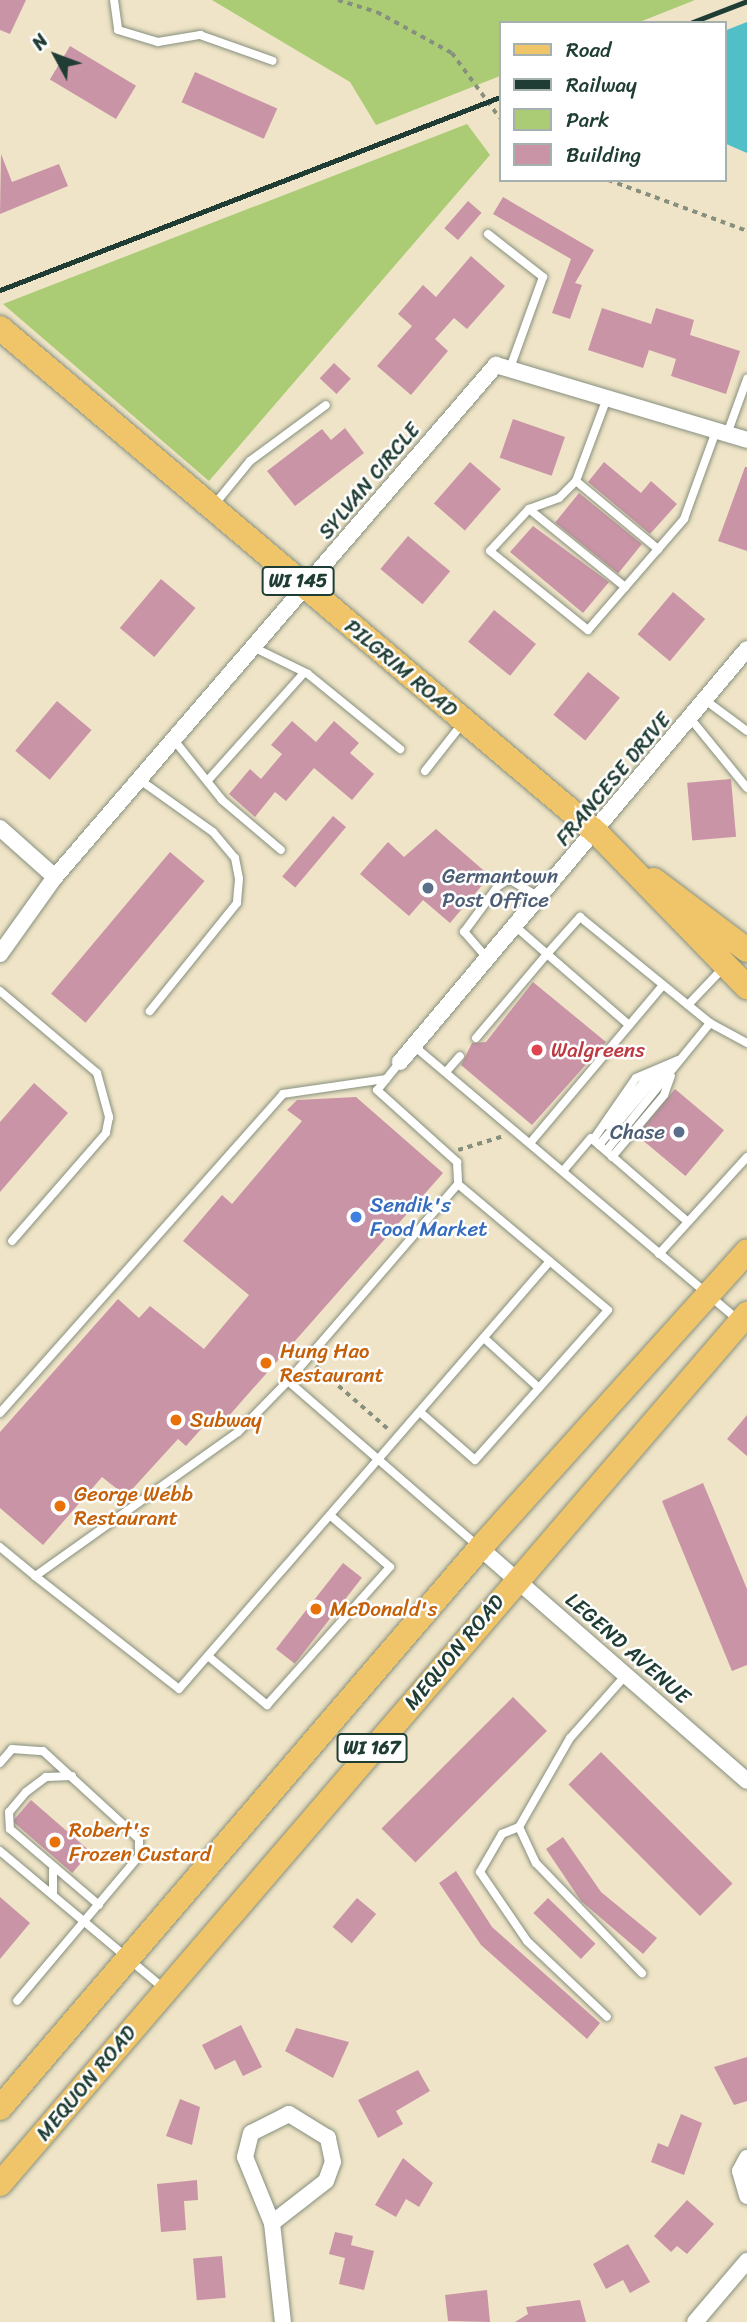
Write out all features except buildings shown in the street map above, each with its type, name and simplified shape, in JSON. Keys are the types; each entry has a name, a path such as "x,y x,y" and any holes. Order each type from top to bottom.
{"main road":[{"name":"PILGRIM ROAD","path":"0,328 641,873 747,950"},
{"name":"PILGRIM ROAD","path":"641,873 724,967 747,987"},
{"name":"WI 167","path":"0,2108 480,1548 747,1251"},
{"name":"MEQUON ROAD","path":"0,2184 516,1579 744,1318"}],"street":[{"name":"SYLVAN CIRCLE","path":"0,954 55,877 307,589 471,392 496,365 510,368"},
{"path":"510,368 747,440"},
{"name":"FRANCESE DRIVE","path":"400,1062 597,833 747,649"},
{"path":"0,828 55,877"},
{"name":"LEGEND AVENUE","path":"480,1548 626,1675 744,1771"},
{"path":"272,2223 326,2181 333,2162 328,2138 289,2114 251,2133 245,2157 272,2223 283,2322"},
{"path":"747,2158 740,2171 747,2196"},
{"path":"695,2322 747,2261"}],"lane":[{"path":"114,0 118,30 159,43 200,35 273,61"},
{"path":"488,234 543,277 510,368"},
{"path":"608,396 576,481 559,498 529,509 489,551 588,630 684,519 747,379"},
{"path":"212,508 250,461 326,405"},
{"path":"576,481 658,549"},
{"path":"529,509 625,587"},
{"path":"255,648 302,675 400,749"},
{"path":"210,778 302,675"},
{"path":"705,700 747,731"},
{"path":"690,718 747,789"},
{"path":"425,771 464,721"},
{"path":"174,740 210,778 222,800 281,850"},
{"path":"140,780 213,832 234,858 239,879 237,903 150,1011"},
{"path":"488,959 467,940 467,921 509,878 541,898"},
{"path":"475,1038 580,917 710,1023 747,1042"},
{"path":"516,927 629,1025"},
{"path":"688,1005 724,967"},
{"path":"531,1142 663,985"},
{"path":"0,991 97,1073 109,1117 106,1133 12,1241"},
{"path":"563,1171 603,1148 664,1095 678,1060 710,1023"},
{"path":"414,1046 531,1142 707,1295 744,1318"},
{"path":"446,1072 460,1056"},
{"path":"678,1060 636,1078 602,1129 603,1148 688,1222"},
{"path":"35,1576 237,1432 288,1381 458,1184 457,1162 377,1090 400,1062"},
{"path":"603,1148 668,1064"},
{"path":"0,1413 283,1094 386,1079"},
{"path":"659,1254 747,1157"},
{"path":"420,1412 475,1460 608,1310 458,1184"},
{"path":"0,1547 179,1689 380,1461 550,1261"},
{"path":"484,1338 539,1388"},
{"path":"288,1381 480,1548"},
{"path":"208,1656 267,1704 390,1567 331,1517"},
{"path":"607,2017 527,1941 480,1872 502,1834 519,1827 570,1738 626,1675"},
{"path":"0,1763 12,1749 43,1751 139,1839 139,1856 17,2001"},
{"path":"72,1776 46,1777 9,1812 10,1829 99,1905"},
{"path":"519,1827 536,1863 642,1973"},
{"path":"0,1851 166,1990"},
{"path":"47,1861 57,1876 53,1894"}],"path":[{"path":"338,0 377,12 452,53 498,115"},
{"path":"613,182 747,231"},
{"path":"457,1151 506,1135"},
{"path":"310,1361 391,1431"}],"green space":[{"path":"212,0 695,0 642,21 498,21 498,77 376,125 350,82"},
{"path":"467,124 490,155 209,481 3,304"}],"water":[{"path":"747,22 747,153 726,144 726,30"}],"railway":[{"path":"695,21 747,1"},
{"path":"0,290 498,98"}],"place":[{"name":"Germantown Post Office","path":"428,888"},
{"name":"Walgreens","path":"537,1050"},
{"name":"Chase","path":"679,1132"},
{"name":"Sendik's Food Market","path":"356,1217"},
{"name":"Hung Hao Restaurant","path":"266,1363"},
{"name":"Subway","path":"176,1420"},
{"name":"George Webb Restaurant","path":"60,1506"},
{"name":"McDonald's","path":"316,1609"},
{"name":"Robert's Frozen Custard","path":"55,1842"}]}
